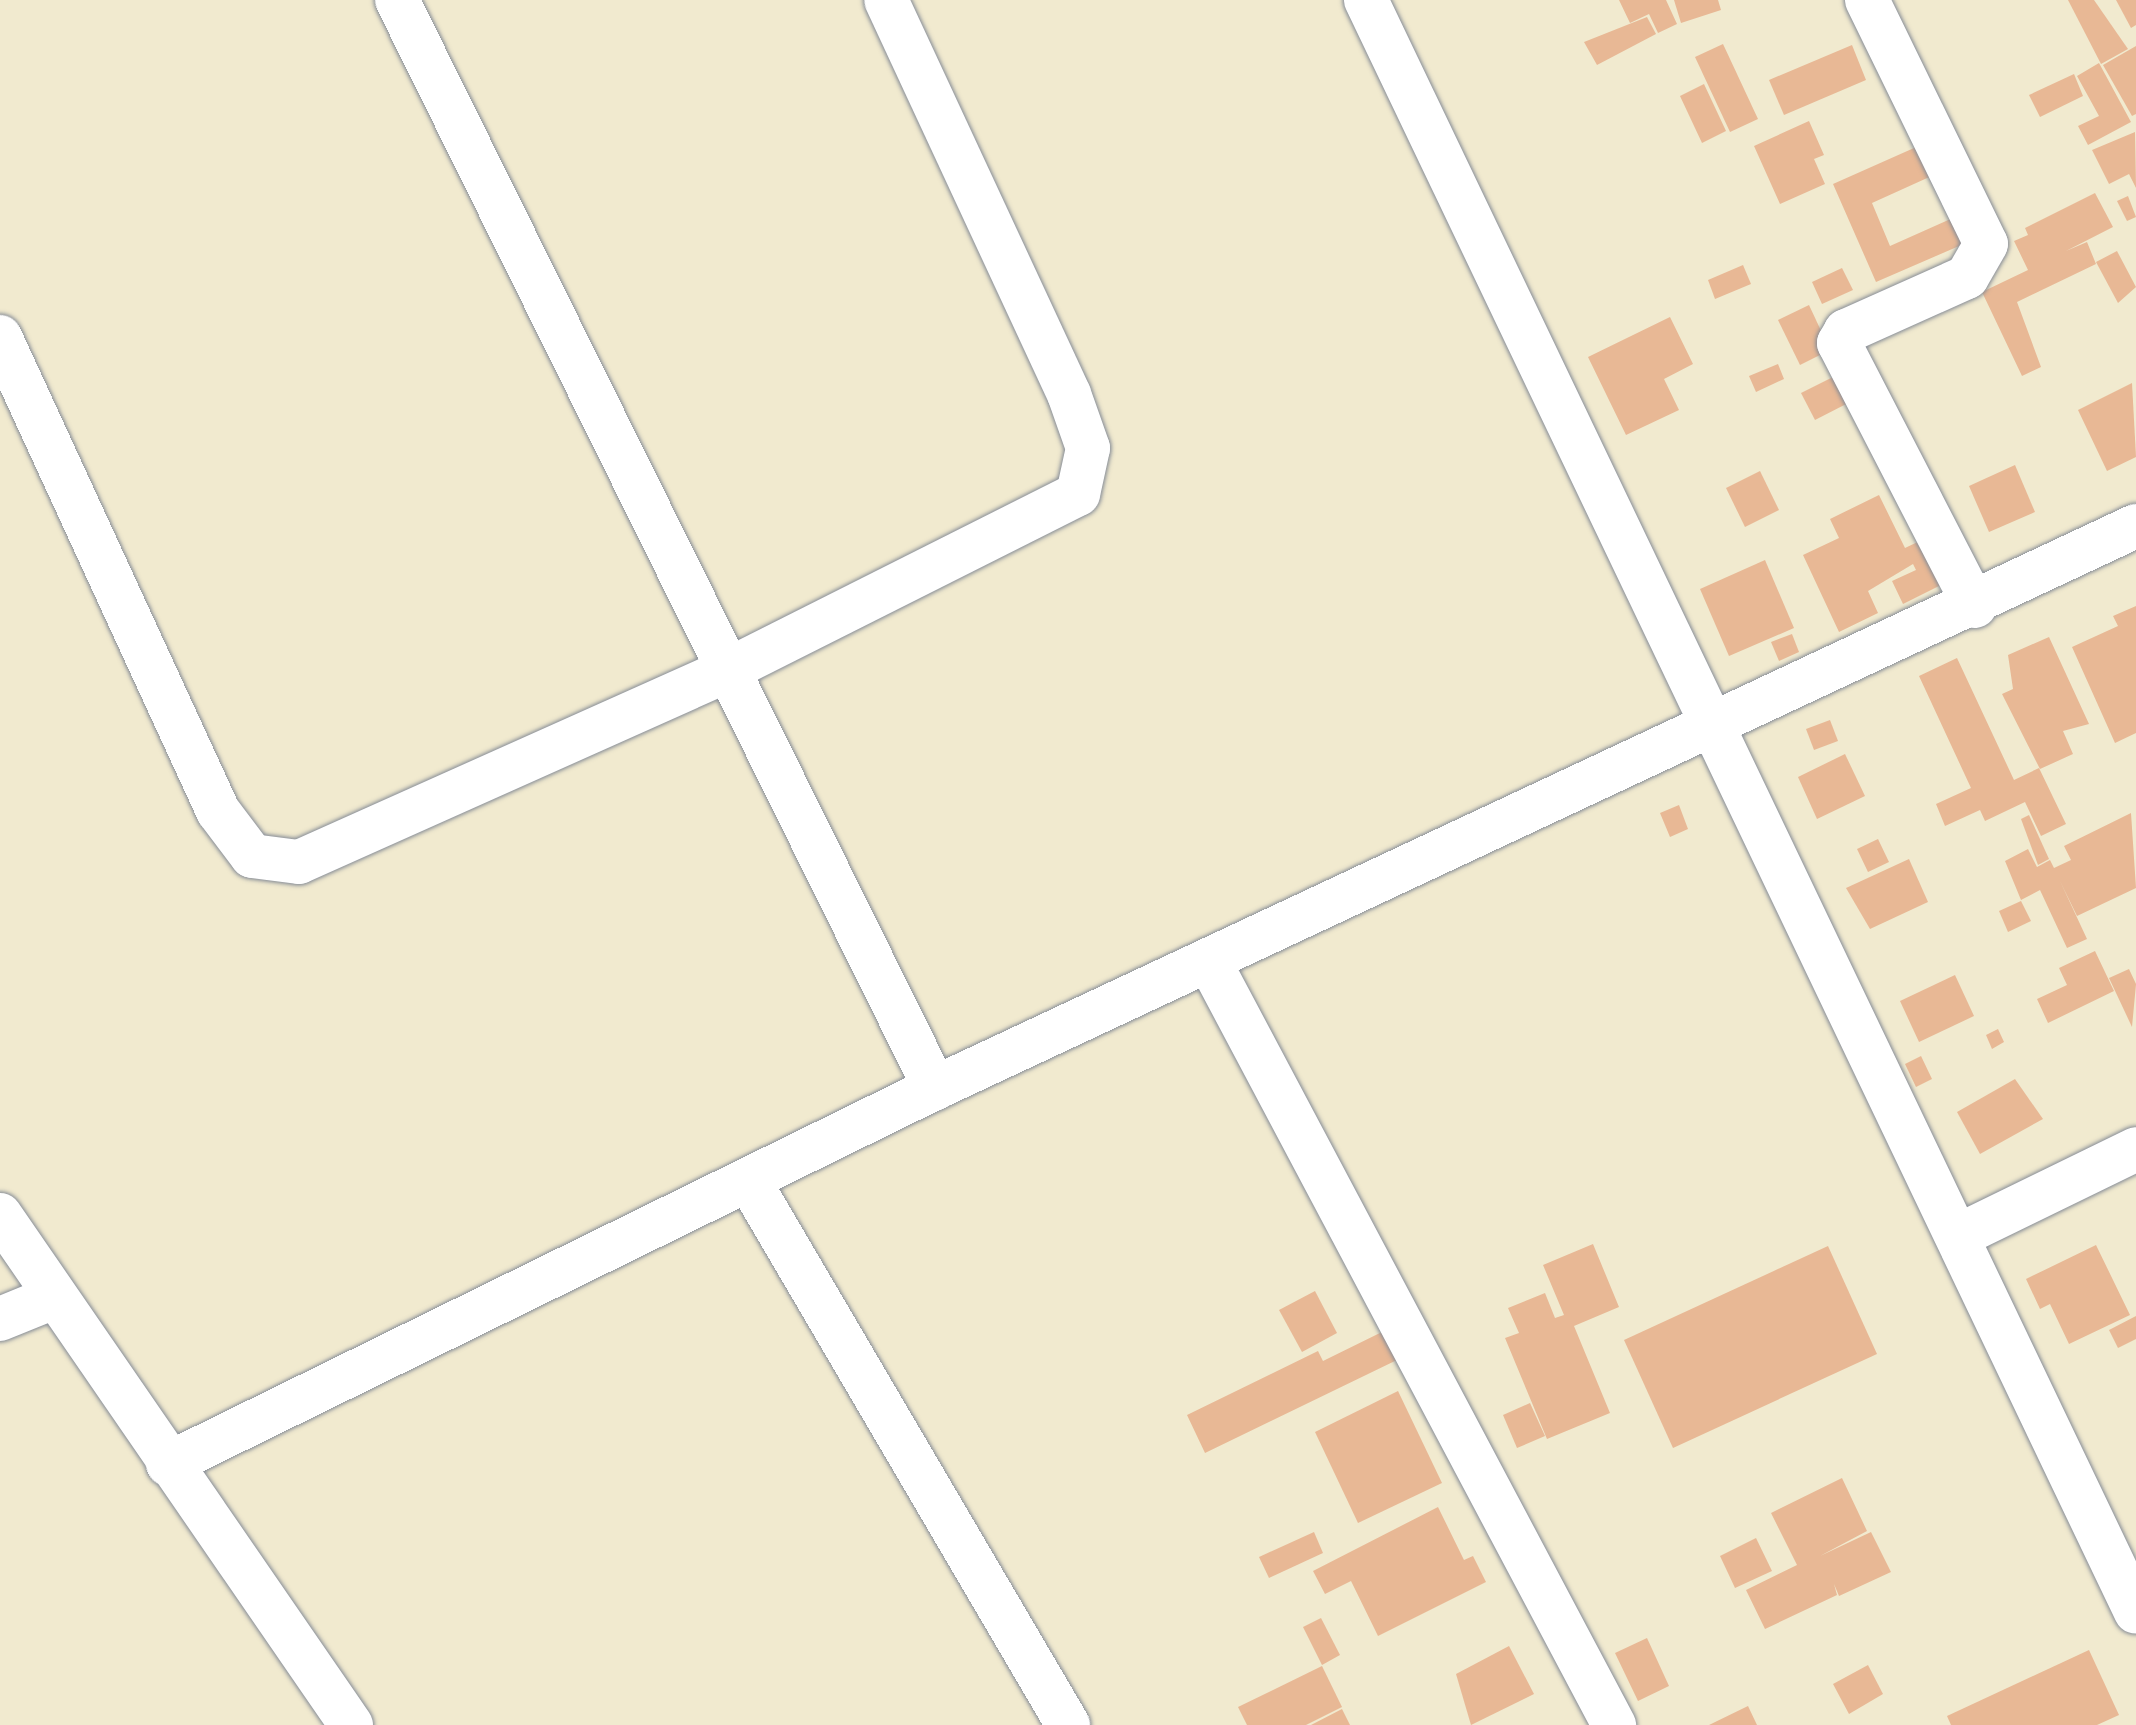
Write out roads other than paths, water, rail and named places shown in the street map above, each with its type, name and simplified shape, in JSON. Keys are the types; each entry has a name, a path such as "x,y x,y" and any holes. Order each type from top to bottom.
{"street":[{"path":"397,0 726,671 935,1088"},
{"path":"0,337 218,811 252,856 299,862 726,671 1078,494 1088,448 1069,394 886,0"},
{"path":"1366,0 2136,1612"},
{"path":"1867,0 1986,244 1967,277 1846,331 1839,343 1975,606"},
{"path":"168,1464 935,1088 1712,722 1975,606 2136,526"},
{"path":"1209,961 1614,1725"},
{"path":"1958,1236 2136,1149"},
{"path":"749,1181 1068,1725"},
{"path":"0,1215 168,1464 351,1725"},
{"path":"0,1319 54,1297"}]}
